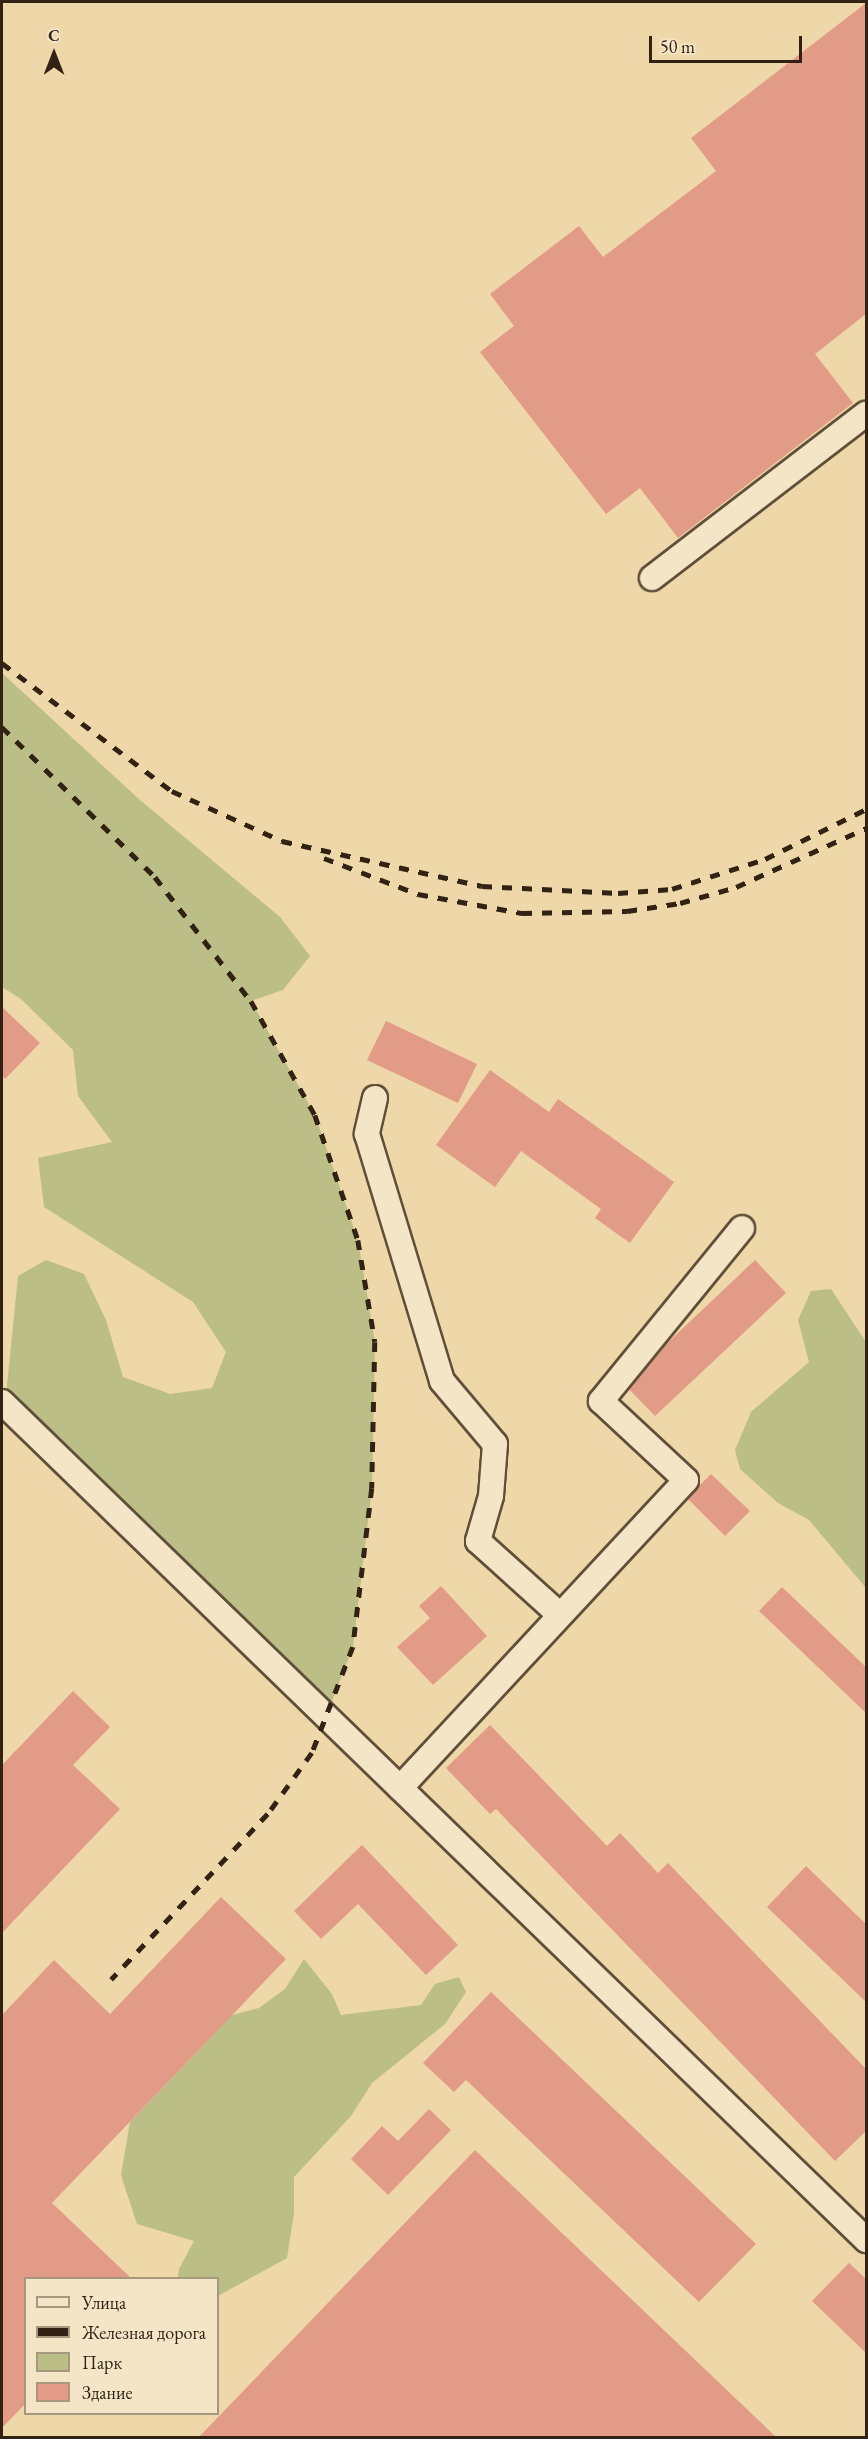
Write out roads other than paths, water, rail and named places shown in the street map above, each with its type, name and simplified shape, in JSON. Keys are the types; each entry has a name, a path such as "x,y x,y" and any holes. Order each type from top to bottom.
{"lane":[{"path":"652,578 867,414"},
{"path":"375,1098 367,1134 442,1381 495,1444 491,1496 478,1541 560,1615"},
{"path":"400,1788 686,1480 601,1401 742,1228"},
{"path":"2,1402 400,1788 863,2228"}],"railway":[{"path":"2,663 172,791 282,841 482,886 618,893 672,889 765,859 866,809"},
{"path":"2,727 155,877 251,1001 315,1115 358,1240 375,1342 372,1488 353,1647 312,1753 268,1814 111,1980"},
{"path":"324,858 418,894 522,913 627,911 680,903 736,887 866,828"}]}
